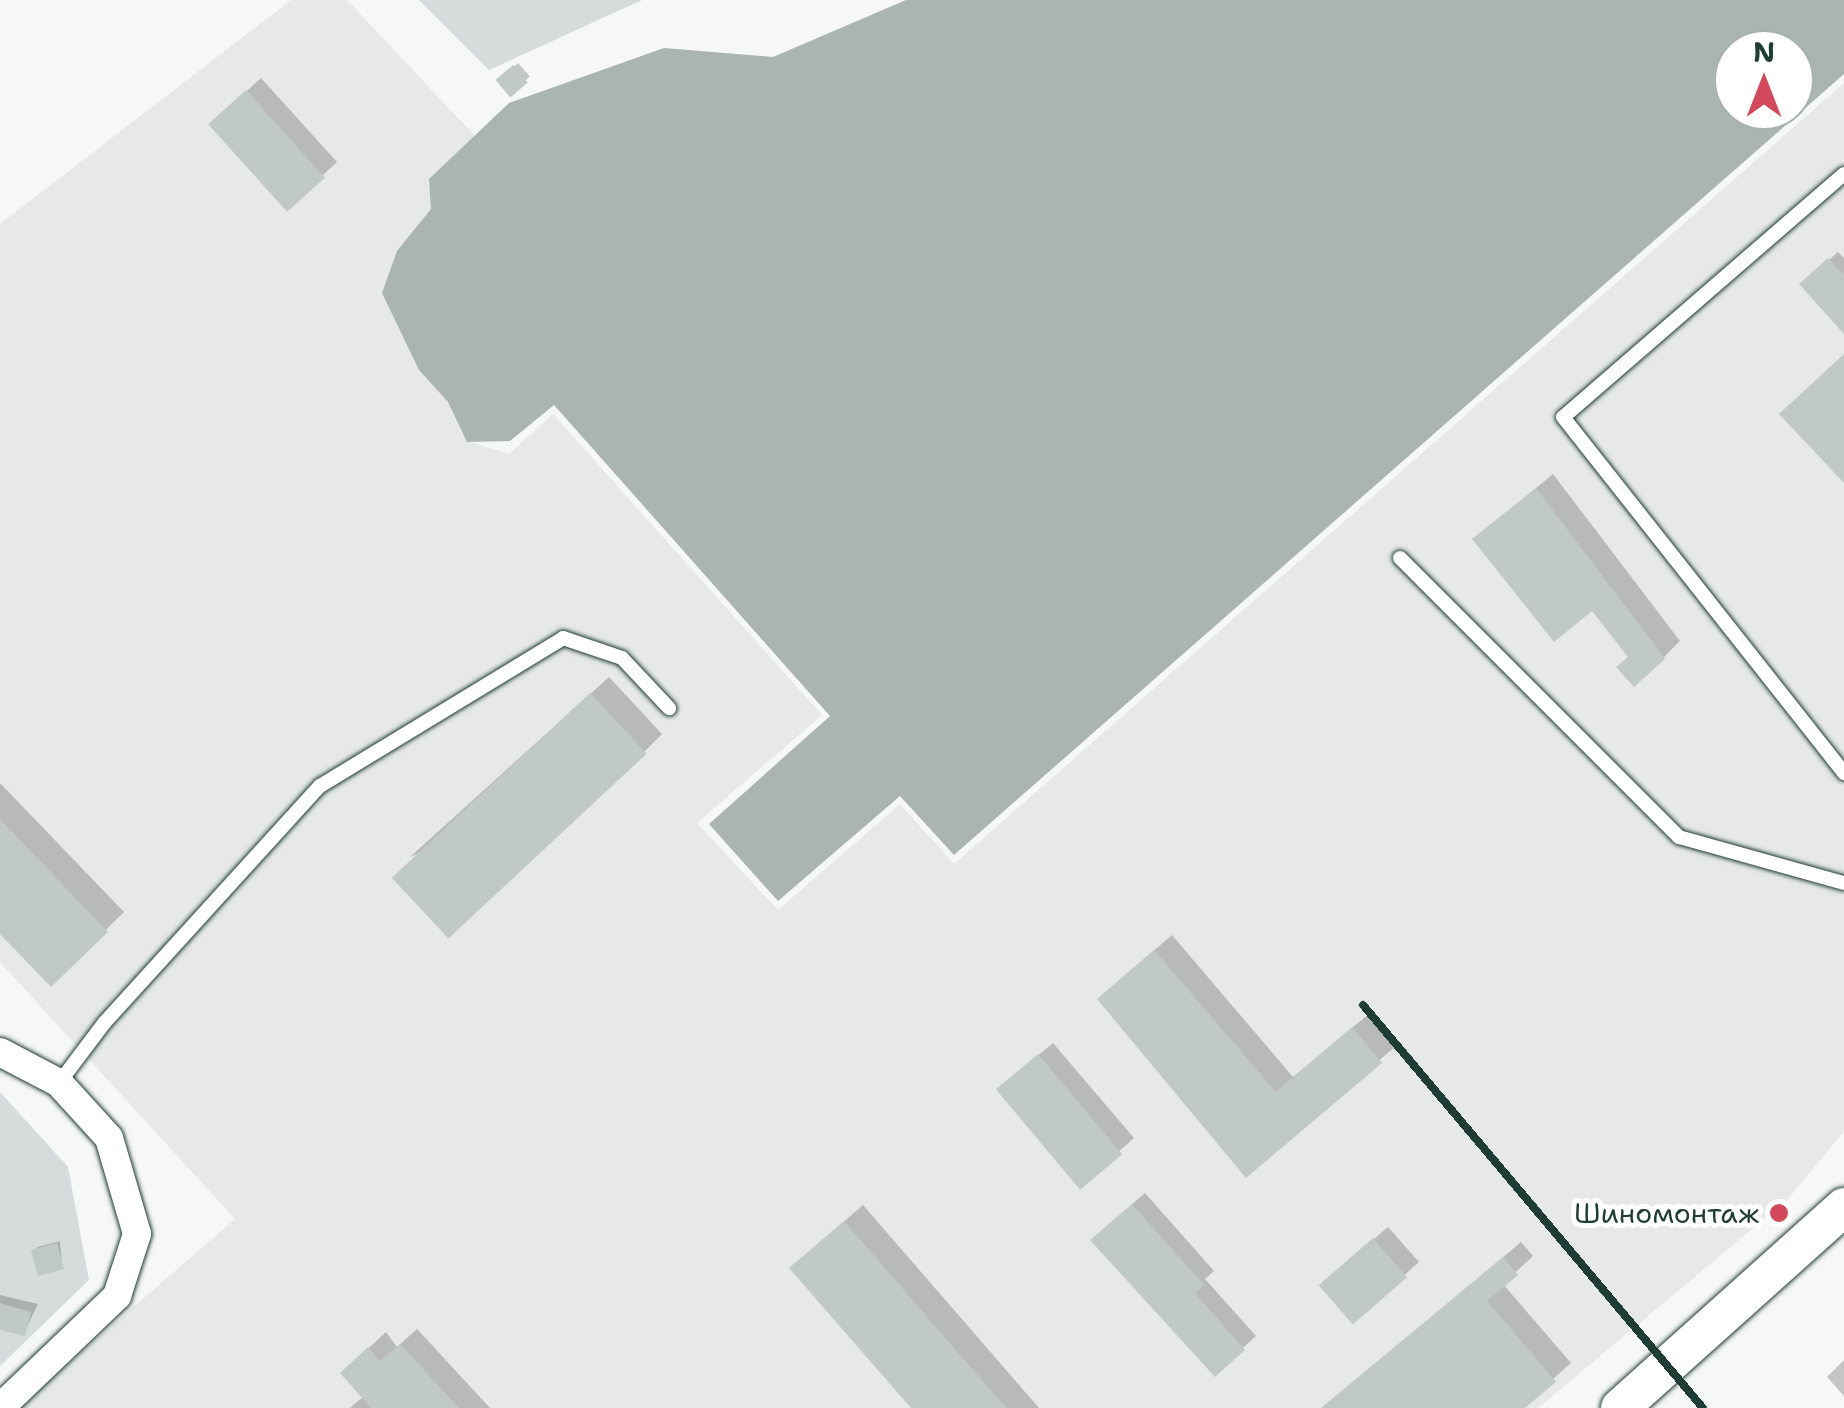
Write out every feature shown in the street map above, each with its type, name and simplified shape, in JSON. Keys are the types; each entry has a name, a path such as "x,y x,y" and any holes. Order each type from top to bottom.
{"main road":[{"path":"1620,1408 1844,1208"}],"street":[{"path":"0,1052 59,1084 110,1138 137,1234 116,1296 0,1408"}],"lane":[{"path":"1844,174 1563,417 1844,774"},
{"path":"1400,558 1679,837 1844,883"},
{"path":"59,1084 105,1022 320,786 563,638 622,658 669,708"}],"shaded area":[{"path":"291,0 347,0 475,136 429,179 432,209 397,251 419,370 448,402 467,441 509,454 553,414 822,715 697,823 778,910 900,804 954,864 1790,130 1814,130 1814,109 1844,83 1844,1131 1789,1198 1538,1408 17,1408 235,1219 0,962 0,224"},
{"path":"419,0 642,0 489,70"},
{"path":"906,0 1844,0 1844,74 1814,100 1814,30 1714,30 1714,130 1780,130 954,855 900,796 778,901 709,824 830,716 554,405 510,441 467,442 448,402 419,370 382,293 397,251 431,209 429,179 509,103 664,48 773,57"},
{"path":"0,1092 68,1167 89,1280 0,1366"}],"building":[{"path":"513,65 528,83 510,97 495,80"},
{"path":"246,90 325,178 287,212 208,124"},
{"path":"1828,258 1844,275 1844,334 1799,284"},
{"path":"1844,354 1844,483 1779,414"},
{"path":"1536,488 1665,659 1634,687 1616,667 1628,657 1592,611 1554,642 1472,539"},
{"path":"590,693 647,754 448,939 392,878"},
{"path":"0,819 108,932 51,987 0,934"},
{"path":"1154,950 1276,1092 1352,1027 1382,1063 1246,1178 1097,999"},
{"path":"1038,1054 1122,1154 1080,1190 996,1089"},
{"path":"1132,1204 1204,1285 1195,1293 1245,1350 1215,1377 1090,1240"},
{"path":"844,1221 1006,1408 911,1408 789,1268"},
{"path":"1373,1238 1407,1277 1353,1324 1319,1285"},
{"path":"57,1243 64,1269 38,1276 31,1250"},
{"path":"1503,1257 1518,1275 1487,1301 1556,1382 1525,1408 1321,1408"},
{"path":"0,1303 31,1312 25,1336 0,1330"},
{"path":"400,1344 459,1408 371,1408 340,1373 368,1347 380,1361"}],"railway":[{"path":"1363,1005 1703,1408"}],"place":[{"name":"Шиномонтаж","path":"1779,1213"}]}
